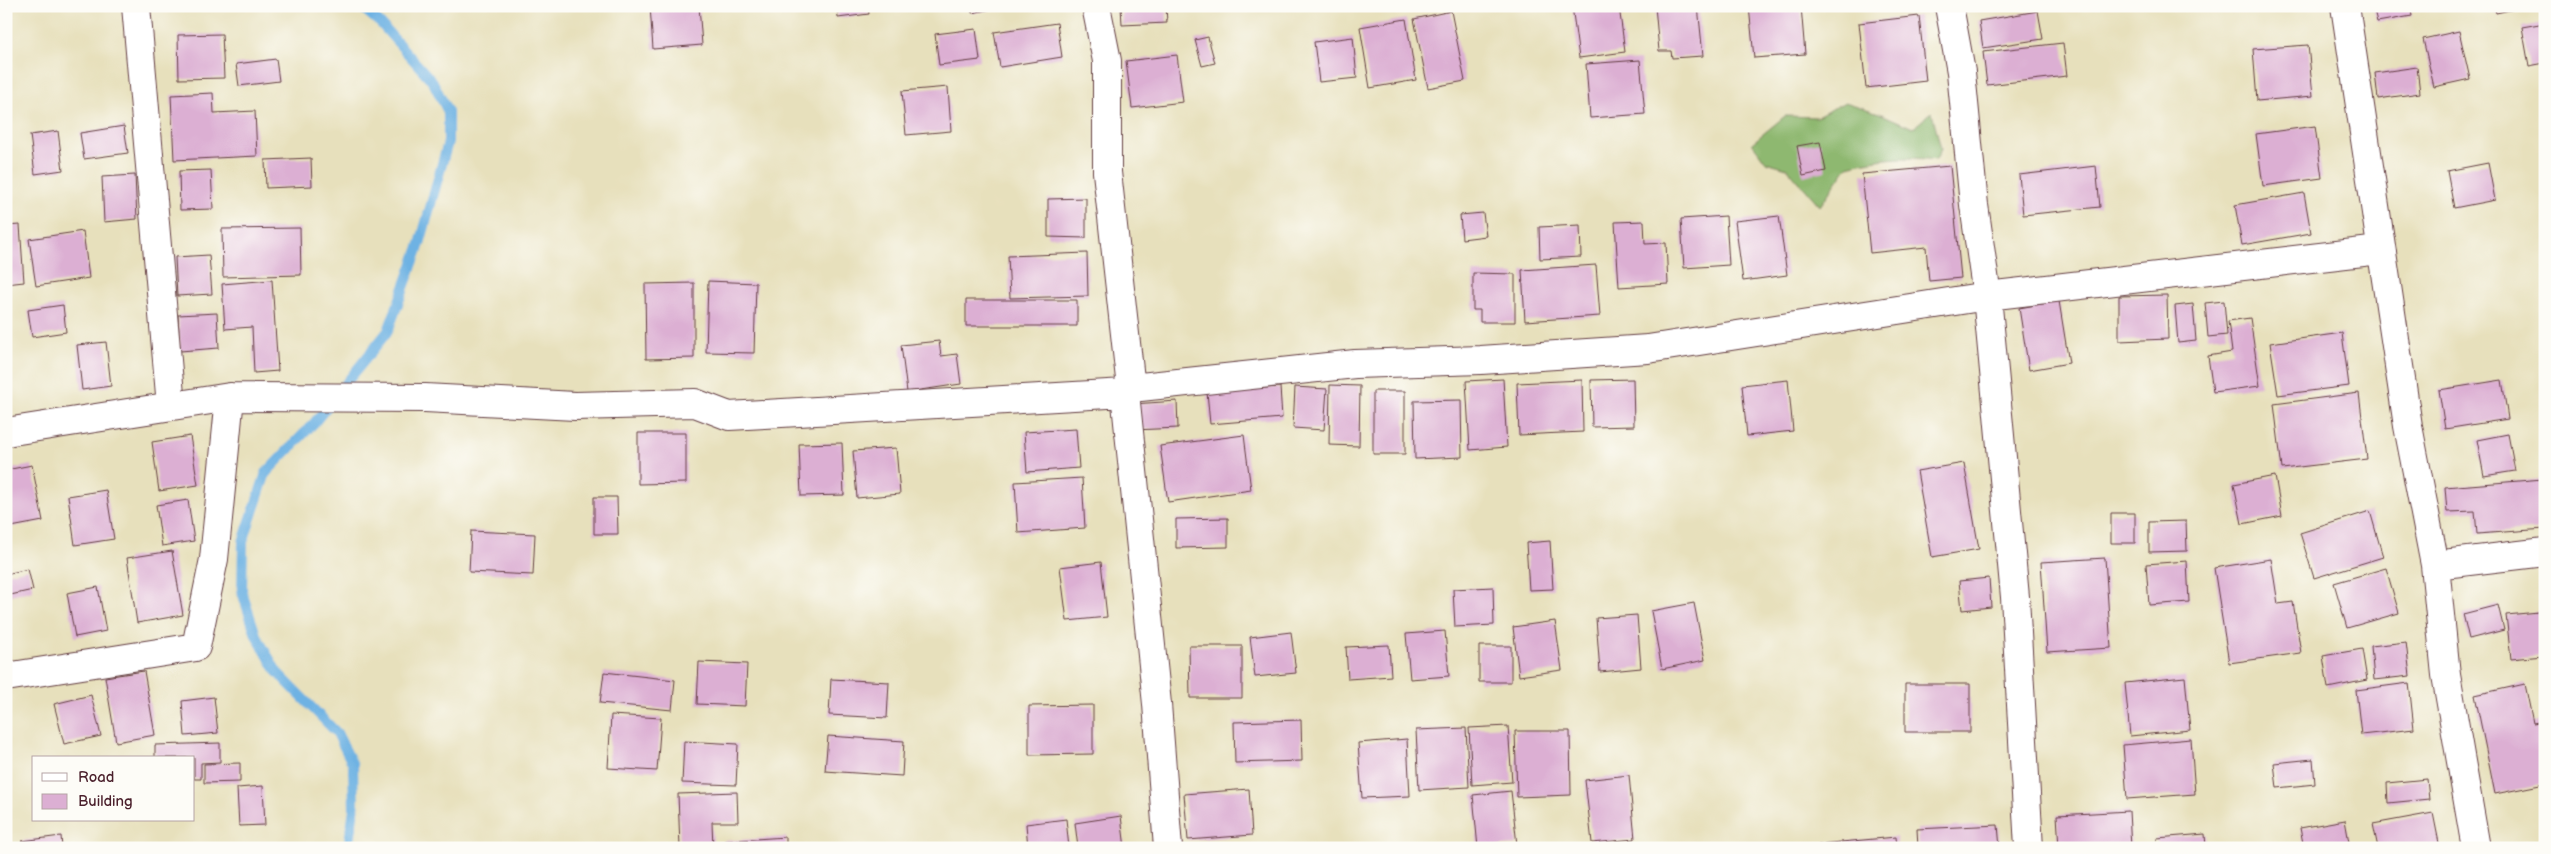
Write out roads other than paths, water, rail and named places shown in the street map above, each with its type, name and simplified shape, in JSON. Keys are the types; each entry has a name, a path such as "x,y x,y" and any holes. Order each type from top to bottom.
{"street":[{"path":"1096,6 1107,61 1107,172 1157,704 1168,848"},
{"path":"1949,6 1961,72 1974,205 1987,296 2015,597 2029,848"},
{"path":"2344,6 2408,426 2435,565 2446,675 2476,848"},
{"path":"136,8 171,406"},
{"path":"6,432 230,397 425,398 575,406 696,403 728,416 1128,391 1355,364 1481,360 1648,349 1987,296 2380,250"},
{"path":"6,677 196,647 214,559 230,397"},
{"path":"2435,565 2545,552"}],"waterway":[{"path":"348,848 354,809 353,765 337,733 277,672 256,635 242,592 243,542 266,473 314,423 388,331 420,244 448,142 448,112 433,82 380,23 360,6"}]}
